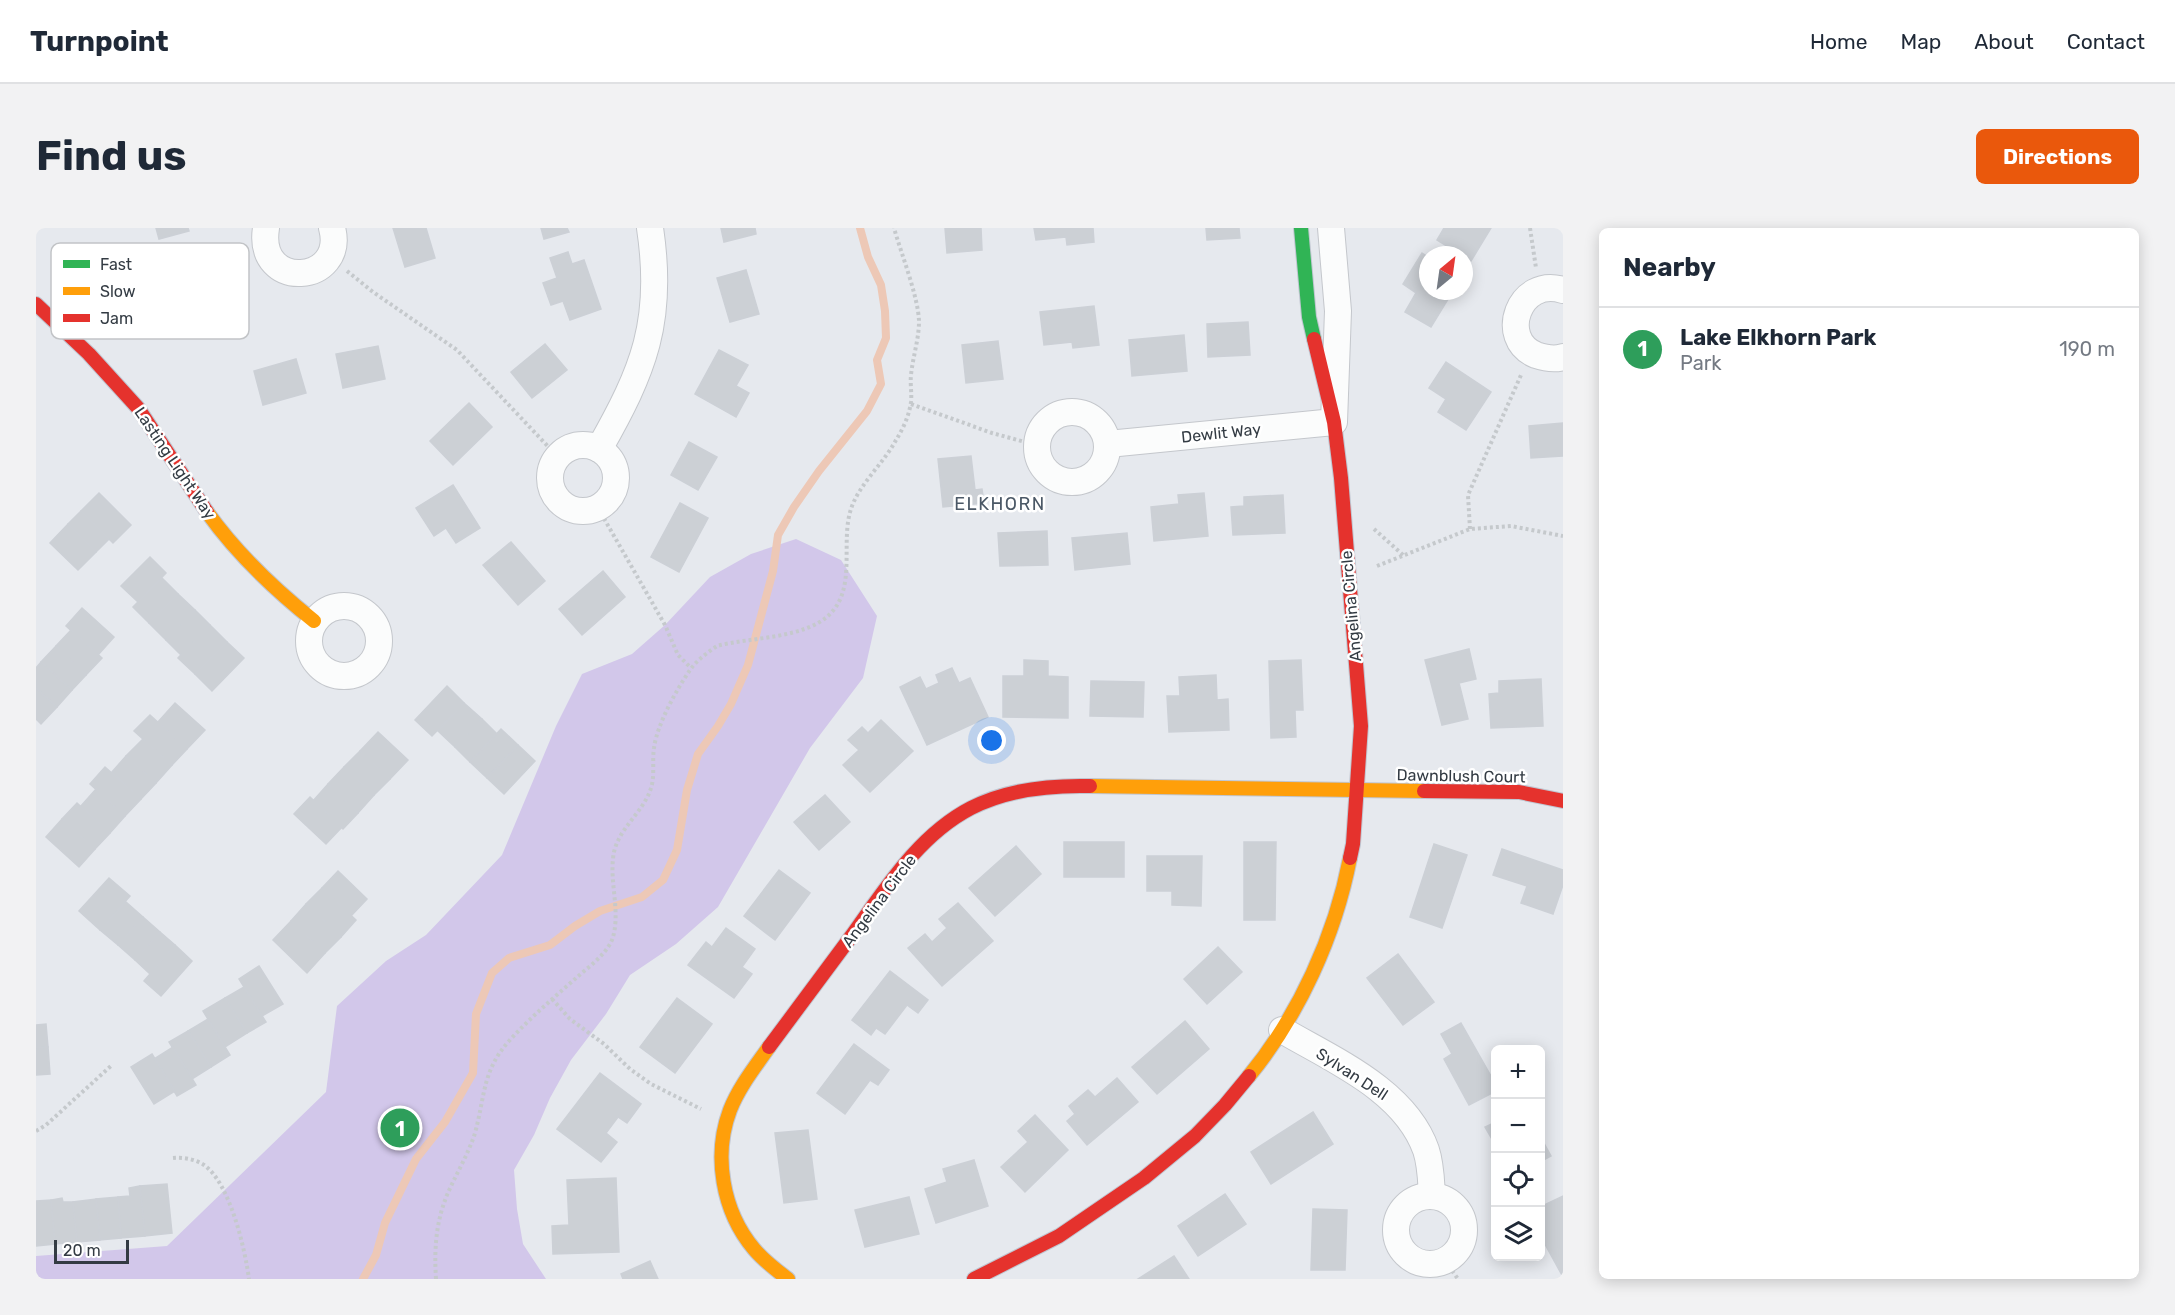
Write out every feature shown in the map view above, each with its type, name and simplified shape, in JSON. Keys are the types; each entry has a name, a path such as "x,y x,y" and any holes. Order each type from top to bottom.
{"street":[{"path":"266,228 264,242 268,255 285,271 299,274 319,268 328,259 333,248 332,228"},
{"path":"599,449 625,402 642,362 651,332 654,262 650,228"},
{"name":"Angelina Circle","path":"974,1279 1059,1236 1144,1178 1195,1136 1225,1105 1282,1030 1305,987 1343,894 1353,844 1362,726 1341,478 1334,422 1309,317 1301,228"},
{"name":"Angelina Circle","path":"1331,228 1338,311 1334,422"},
{"path":"1553,289 1530,294 1522,302 1517,312 1516,328 1522,343 1531,353 1544,358 1563,357"},
{"name":"Lasting Light Way","path":"36,304 51,318"},
{"name":"Lasting Light Way","path":"74,339 103,365 124,392 160,439 204,508 231,543 284,597 314,621"},
{"path":"1074,411 1086,414 1097,421 1104,431 1108,444 1106,458 1099,470 1090,478 1080,482 1068,482 1055,478 1045,470 1038,458 1036,446 1039,432 1053,416 1074,411"},
{"name":"Dewlit Way","path":"1108,444 1334,422"},
{"path":"585,445 599,449 609,457 616,478 614,489 608,500 598,508 586,511 576,511 562,504 552,492 549,478 551,467 557,456 569,447 585,445"},
{"name":"Angelina Circle","path":"788,1279 753,1249 735,1223 724,1191 722,1154 727,1119 757,1064 898,872 923,843 951,821 982,802 1017,791 1056,785 1358,791"},
{"name":"Dawnblush Court","path":"1358,791 1519,792 1563,801"},
{"name":"Sylvan Dell","path":"1282,1030 1378,1088 1398,1105 1415,1128 1425,1149 1431,1168 1432,1196"},
{"path":"1432,1196 1446,1199 1455,1206 1462,1217 1463,1240 1455,1253 1452,1270 1434,1264 1420,1263 1410,1257 1397,1238 1397,1222 1402,1211 1410,1202 1421,1197 1432,1196"}],"path":[{"path":"436,1279 435,1242 439,1217 475,1132 483,1089 491,1065 507,1043 600,956 611,942 615,930 613,859 617,844 652,787 654,746 673,700 691,668 717,646 807,628 830,614 841,598 845,580 847,526 851,507 895,443 911,404 911,375 919,318 894,228"},
{"path":"1530,228 1537,274 1553,289"},
{"path":"328,259 457,350 557,456"},
{"path":"1470,529 1468,495 1531,353"},
{"path":"911,404 1036,446"},
{"path":"598,508 665,625 678,655 691,668"},
{"path":"1348,568 1381,565 1470,529 1511,526 1563,536"},
{"path":"552,999 570,1019 604,1044 644,1079 699,1108 727,1119"},
{"path":"36,1131 46,1125 112,1065"},
{"path":"173,1158 184,1157 203,1164 212,1173 240,1230 249,1279"}],"shaded area":[{"path":"796,539 841,560 877,616 863,678 810,748 718,907 676,944 630,975 606,1014 571,1060 550,1098 534,1135 514,1170 523,1244 546,1279 36,1279 36,1256 167,1246 326,1092 337,1006 386,961 426,935 502,855 556,726 582,674 632,654 665,625 710,577 751,554"}],"building":[{"path":"156,228 188,228 189,231 159,239"},
{"path":"393,228 426,228 435,258 405,267"},
{"path":"541,228 567,228 569,232 544,239"},
{"path":"721,228 755,228 756,234 724,242"},
{"path":"945,228 981,228 982,250 947,253"},
{"path":"1034,228 1093,228 1094,242 1067,245 1066,237 1036,240"},
{"path":"1206,228 1239,228 1240,238 1207,240"},
{"path":"1444,228 1491,228 1473,258 1473,246 1447,246 1437,240"},
{"path":"568,252 572,264 584,260 601,309 570,320 563,301 551,305 543,283 557,278 550,258"},
{"path":"1419,258 1419,300 1448,300 1431,327 1405,312 1416,293 1403,284"},
{"path":"746,270 759,314 730,322 717,278"},
{"path":"1094,306 1099,345 1073,348 1072,342 1044,345 1040,312"},
{"path":"1248,322 1250,355 1208,357 1207,324"},
{"path":"1184,335 1187,371 1132,376 1129,340"},
{"path":"998,341 1003,379 966,383 962,345"},
{"path":"545,344 567,370 532,398 511,372"},
{"path":"378,346 385,379 343,388 336,354"},
{"path":"719,350 748,365 736,386 749,393 736,417 695,394"},
{"path":"296,359 306,393 263,405 254,371"},
{"path":"1446,362 1491,392 1466,430 1438,412 1446,399 1429,388"},
{"path":"469,403 492,427 453,465 430,441"},
{"path":"1563,423 1563,456 1531,458 1529,426"},
{"path":"689,442 717,457 698,490 671,475"},
{"path":"971,456 975,490 982,489 984,503 943,507 938,459"},
{"path":"453,485 480,528 456,543 446,528 434,536 416,508"},
{"path":"99,493 131,525 113,543 81,511"},
{"path":"1204,493 1208,536 1154,541 1151,507 1179,504 1178,495"},
{"path":"1283,495 1285,533 1233,535 1231,507 1244,506 1244,497"},
{"path":"680,503 708,518 679,572 651,557"},
{"path":"81,511 109,539 96,552 68,524"},
{"path":"68,524 96,552 78,570 50,543"},
{"path":"1047,531 1048,565 1000,566 998,533"},
{"path":"1127,533 1130,564 1075,570 1072,538"},
{"path":"511,542 545,581 518,605 483,565"},
{"path":"150,557 166,573 138,602 121,586"},
{"path":"603,571 625,597 582,635 559,609"},
{"path":"162,578 178,594 149,623 133,607"},
{"path":"178,594 195,610 166,640 149,623"},
{"path":"82,608 114,637 98,655 66,626"},
{"path":"195,610 210,625 181,655 166,640"},
{"path":"210,625 227,642 195,674 178,658"},
{"path":"71,630 102,658 86,675 56,646"},
{"path":"227,642 244,658 212,691 195,674"},
{"path":"56,646 86,675 72,690 41,662"},
{"path":"1469,649 1476,679 1459,683 1468,719 1442,725 1425,660"},
{"path":"1024,660 1048,661 1048,676 1068,677 1068,718 1003,717 1003,676 1024,676"},
{"path":"1301,660 1303,710 1295,710 1296,737 1271,738 1269,661"},
{"path":"41,662 72,690 57,707 36,688 36,668"},
{"path":"952,668 959,683 970,678 988,717 927,745 900,687 920,677 926,689 939,683 936,675"},
{"path":"1216,675 1217,700 1228,699 1229,730 1169,732 1167,696 1180,696 1179,677"},
{"path":"1541,679 1543,726 1491,728 1489,694 1499,693 1499,681"},
{"path":"1091,681 1144,682 1143,717 1090,716"},
{"path":"447,686 464,703 432,736 415,720"},
{"path":"36,688 57,707 41,724 36,719"},
{"path":"175,703 205,730 187,749 158,722"},
{"path":"464,703 482,719 455,747 438,731"},
{"path":"150,715 187,749 172,765 134,731"},
{"path":"482,719 497,734 470,762 455,747"},
{"path":"881,720 913,751 870,792 843,765 859,750 848,740 862,727 868,733"},
{"path":"501,729 518,745 487,778 470,762"},
{"path":"378,732 408,760 390,779 360,751"},
{"path":"143,739 172,765 156,783 126,756"},
{"path":"518,745 535,761 504,794 487,778"},
{"path":"360,751 390,779 374,795 344,767"},
{"path":"126,756 156,783 141,799 112,772"},
{"path":"105,767 141,799 125,816 90,784"},
{"path":"344,767 374,795 358,813 328,784"},
{"path":"328,784 358,813 343,829 313,801"},
{"path":"96,789 125,816 110,833 81,806"},
{"path":"825,795 850,822 819,850 794,822"},
{"path":"310,797 342,827 326,844 294,814"},
{"path":"77,803 110,833 95,849 62,819"},
{"path":"62,819 95,849 79,867 46,837"},
{"path":"1064,842 1124,842 1124,877 1064,877"},
{"path":"1244,842 1276,842 1275,920 1244,920"},
{"path":"1434,844 1467,855 1442,928 1410,917"},
{"path":"1016,846 1041,874 995,916 969,888"},
{"path":"1502,849 1563,870 1563,885 1553,914 1521,903 1527,886 1493,875"},
{"path":"1147,856 1202,856 1201,906 1172,905 1172,891 1147,891"},
{"path":"779,870 810,893 775,940 744,916"},
{"path":"338,871 367,899 351,916 322,888"},
{"path":"109,878 130,896 100,930 79,911"},
{"path":"322,888 356,920 341,937 306,904"},
{"path":"126,902 143,917 118,945 100,930"},
{"path":"958,903 993,941 942,986 908,948 925,934 932,942 947,928 939,919"},
{"path":"306,904 341,937 325,953 291,921"},
{"path":"143,917 160,932 135,960 118,945"},
{"path":"291,921 325,953 307,973 273,940"},
{"path":"726,928 755,949 742,967 752,974 734,998 688,965 706,942 712,947"},
{"path":"160,932 175,945 150,974 135,960"},
{"path":"175,945 192,961 161,996 144,981"},
{"path":"1218,947 1242,972 1207,1004 1184,979"},
{"path":"1398,954 1434,1002 1403,1025 1367,978"},
{"path":"259,966 283,1004 262,1016 239,979"},
{"path":"890,971 928,1000 918,1013 907,1005 885,1034 876,1028 871,1035 852,1020"},
{"path":"244,987 266,1022 247,1033 225,998"},
{"path":"225,998 247,1033 225,1047 203,1011"},
{"path":"677,998 712,1024 675,1073 640,1047"},
{"path":"208,1019 230,1055 211,1067 188,1031"},
{"path":"1185,1021 1209,1049 1157,1094 1132,1067"},
{"path":"1461,1023 1491,1076 1491,1094 1469,1105 1444,1059 1452,1054 1441,1034"},
{"path":"46,1024 48,1047 36,1048 36,1025"},
{"path":"188,1031 211,1067 192,1079 169,1042"},
{"path":"854,1044 889,1070 878,1085 870,1080 845,1114 817,1093"},
{"path":"48,1047 50,1074 36,1075 36,1048"},
{"path":"173,1047 196,1085 177,1096 154,1059"},
{"path":"152,1054 175,1091 154,1104 131,1067"},
{"path":"600,1073 641,1104 627,1123 618,1117 606,1133 617,1142 601,1162 557,1129"},
{"path":"1117,1078 1138,1102 1087,1145 1067,1121 1075,1114 1069,1106 1088,1090 1095,1097"},
{"path":"1313,1112 1333,1144 1271,1184 1251,1152"},
{"path":"1035,1115 1068,1150 1025,1192 1001,1167 1028,1142 1018,1131"},
{"path":"1491,1124 1491,1137 1485,1127"},
{"path":"808,1130 817,1199 784,1203 775,1133"},
{"path":"1545,1145 1551,1156 1545,1159"},
{"path":"974,1160 988,1206 936,1223 925,1189 947,1182 943,1169"},
{"path":"616,1178 619,1252 553,1254 552,1226 569,1225 567,1180"},
{"path":"167,1184 172,1233 145,1236 140,1186"},
{"path":"140,1186 145,1236 121,1238 118,1197 130,1196 129,1188"},
{"path":"1225,1194 1246,1224 1198,1256 1178,1226"},
{"path":"1563,1196 1563,1277 1545,1244 1545,1205"},
{"path":"118,1197 121,1238 100,1240 96,1199"},
{"path":"909,1197 919,1234 865,1247 855,1210"},
{"path":"62,1198 63,1202 73,1202 77,1242 55,1244 51,1200"},
{"path":"96,1199 100,1240 77,1242 73,1202"},
{"path":"51,1200 55,1244 36,1246 36,1201"},
{"path":"1313,1209 1347,1210 1345,1270 1311,1270"},
{"path":"1174,1256 1189,1279 1138,1279"},
{"path":"650,1261 658,1279 623,1279 621,1274"}],"waterway":[{"path":"363,1279 376,1255 385,1223 416,1159 445,1122 473,1073 476,1014 492,973 509,958 550,945 600,911 642,897 663,880 677,850 687,790 698,754 731,704 748,665 773,571 778,535 819,471 867,411 881,384 877,360 886,338 885,311 881,285 868,257 860,228"}],"traffic: fast":[{"path":"1301,228 1309,317 1314,339"}],"traffic: slow":[{"path":"207,512 257,570 314,621"},
{"path":"1090,786 1424,791"},
{"path":"1249,1076 1284,1027 1313,973 1335,916 1350,858"},
{"path":"769,1047 743,1085 730,1110 722,1145 722,1164 728,1200 743,1234 754,1249 788,1279"}],"traffic: jam":[{"path":"36,304 51,318"},
{"path":"73,339 138,408 207,512"},
{"path":"1314,339 1334,422 1341,478 1361,726 1353,844 1350,858"},
{"path":"769,1047 891,881 920,848 952,819 971,808 1014,792 1059,786 1090,786"},
{"path":"1424,791 1519,792 1563,801"},
{"path":"974,1279 1059,1236 1144,1178 1195,1136 1249,1076"}],"place":[{"name":"Lake Elkhorn Park","path":"400,1128"}],"district":[{"name":"ELKHORN","path":"1000,504"}]}
